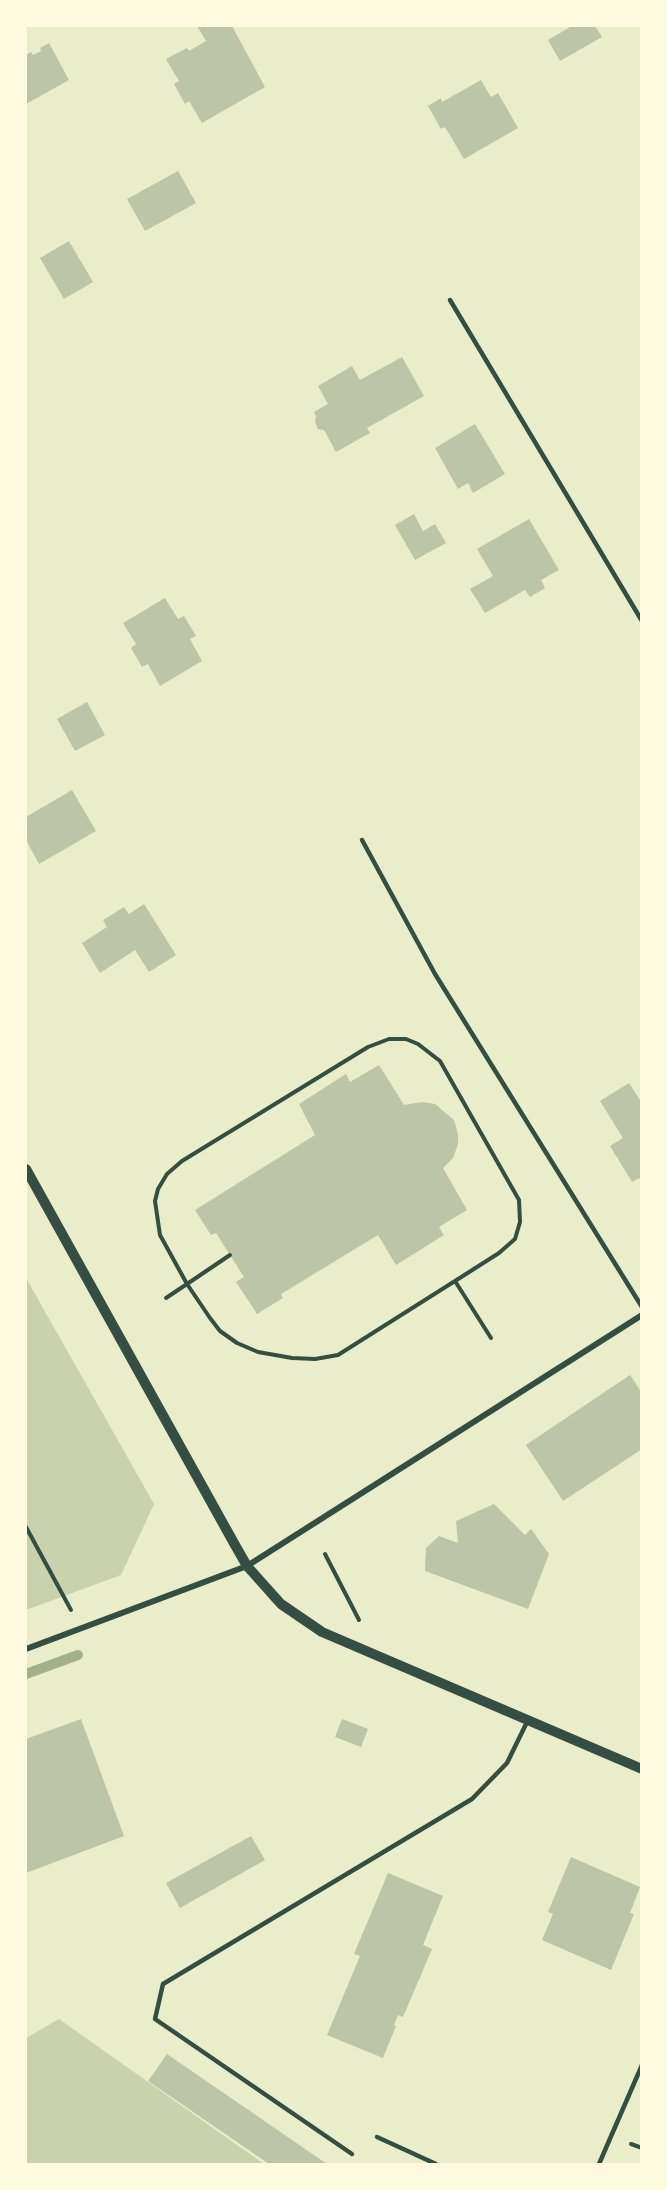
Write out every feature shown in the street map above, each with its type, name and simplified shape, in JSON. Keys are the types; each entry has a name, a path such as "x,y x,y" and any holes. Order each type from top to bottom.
{"street":[{"path":"26,1169 247,1566 281,1604 322,1632 642,1769"},
{"path":"26,1649 247,1566 642,1315"}],"lane":[{"path":"450,300 642,621"},
{"path":"362,840 435,974 642,1307"},
{"path":"352,2154 156,2019 163,1984 472,1799 507,1763 528,1720"},
{"path":"599,2164 642,2065"},
{"path":"377,2137 436,2164"}],"path":[{"path":"390,1039 406,1039 418,1044 440,1061 519,1200 520,1222 515,1239 499,1253 455,1281 338,1355 315,1359 292,1358 258,1352 237,1343 220,1331 187,1284 160,1235 155,1202 158,1189 167,1174 191,1155 368,1047 390,1039"},
{"path":"166,1299 230,1255"},
{"path":"455,1281 490,1338"},
{"path":"26,1527 82,1629"},
{"path":"325,1554 360,1621"}],"green space":[{"path":"26,1278 154,1504 121,1575 26,1610"},
{"path":"59,2019 264,2164 26,2164 26,2038"}],"building":[{"path":"197,26 232,26 265,87 202,123 189,101 185,104 174,84 179,81 166,59 187,48 189,51 206,41"},
{"path":"572,26 595,26 602,37 560,61 548,40"},
{"path":"49,43 69,80 26,104 26,55 31,52 33,55 41,51 40,48"},
{"path":"481,80 491,97 498,93 518,128 464,159 445,127 441,129 428,106 441,98 442,102"},
{"path":"178,171 196,203 145,231 127,199"},
{"path":"69,241 93,282 64,299 40,258"},
{"path":"402,357 424,396 367,428 370,433 336,452 324,430 318,429 315,422 314,412 328,404 318,386 352,366 360,380"},
{"path":"475,424 505,474 473,493 468,483 458,489 435,448"},
{"path":"414,514 423,531 435,524 446,543 415,560 395,525"},
{"path":"529,519 559,570 541,580 545,588 530,597 525,590 485,613 470,589 493,576 477,549"},
{"path":"165,598 178,619 184,616 196,636 190,639 202,661 160,686 148,664 142,667 131,648 136,644 123,623"},
{"path":"87,702 105,735 75,751 57,719"},
{"path":"72,790 96,831 39,864 26,840 26,817"},
{"path":"144,904 176,955 149,972 135,950 100,973 82,943 107,927 103,920 124,907 129,914"},
{"path":"379,1065 404,1105 422,1102 435,1104 454,1120 458,1144 453,1158 443,1168 467,1210 439,1227 444,1235 396,1265 378,1235 281,1294 283,1298 257,1314 236,1282 244,1277 216,1233 211,1235 195,1210 315,1135 299,1104 346,1074 350,1082"},
{"path":"629,1083 642,1103 642,1182 639,1178 632,1182 610,1146 623,1138 600,1101"},
{"path":"630,1375 642,1393 642,1449 563,1501 526,1445"},
{"path":"494,1504 525,1535 531,1529 549,1554 528,1609 425,1571 426,1548 439,1536 458,1543 456,1521"},
{"path":"81,1719 124,1836 26,1873 26,1739"},
{"path":"342,1719 368,1729 361,1747 335,1737"},
{"path":"251,1836 265,1860 180,1908 166,1883"},
{"path":"571,1857 640,1887 630,1913 634,1914 611,1970 542,1940 553,1914 548,1912"},
{"path":"388,1873 443,1896 423,1945 432,1949 403,2017 398,2015 383,2058 327,2035 360,1956 354,1954"},
{"path":"167,2054 327,2164 269,2164 148,2081"}],"waterway":[{"path":"26,1674 78,1655"}]}
